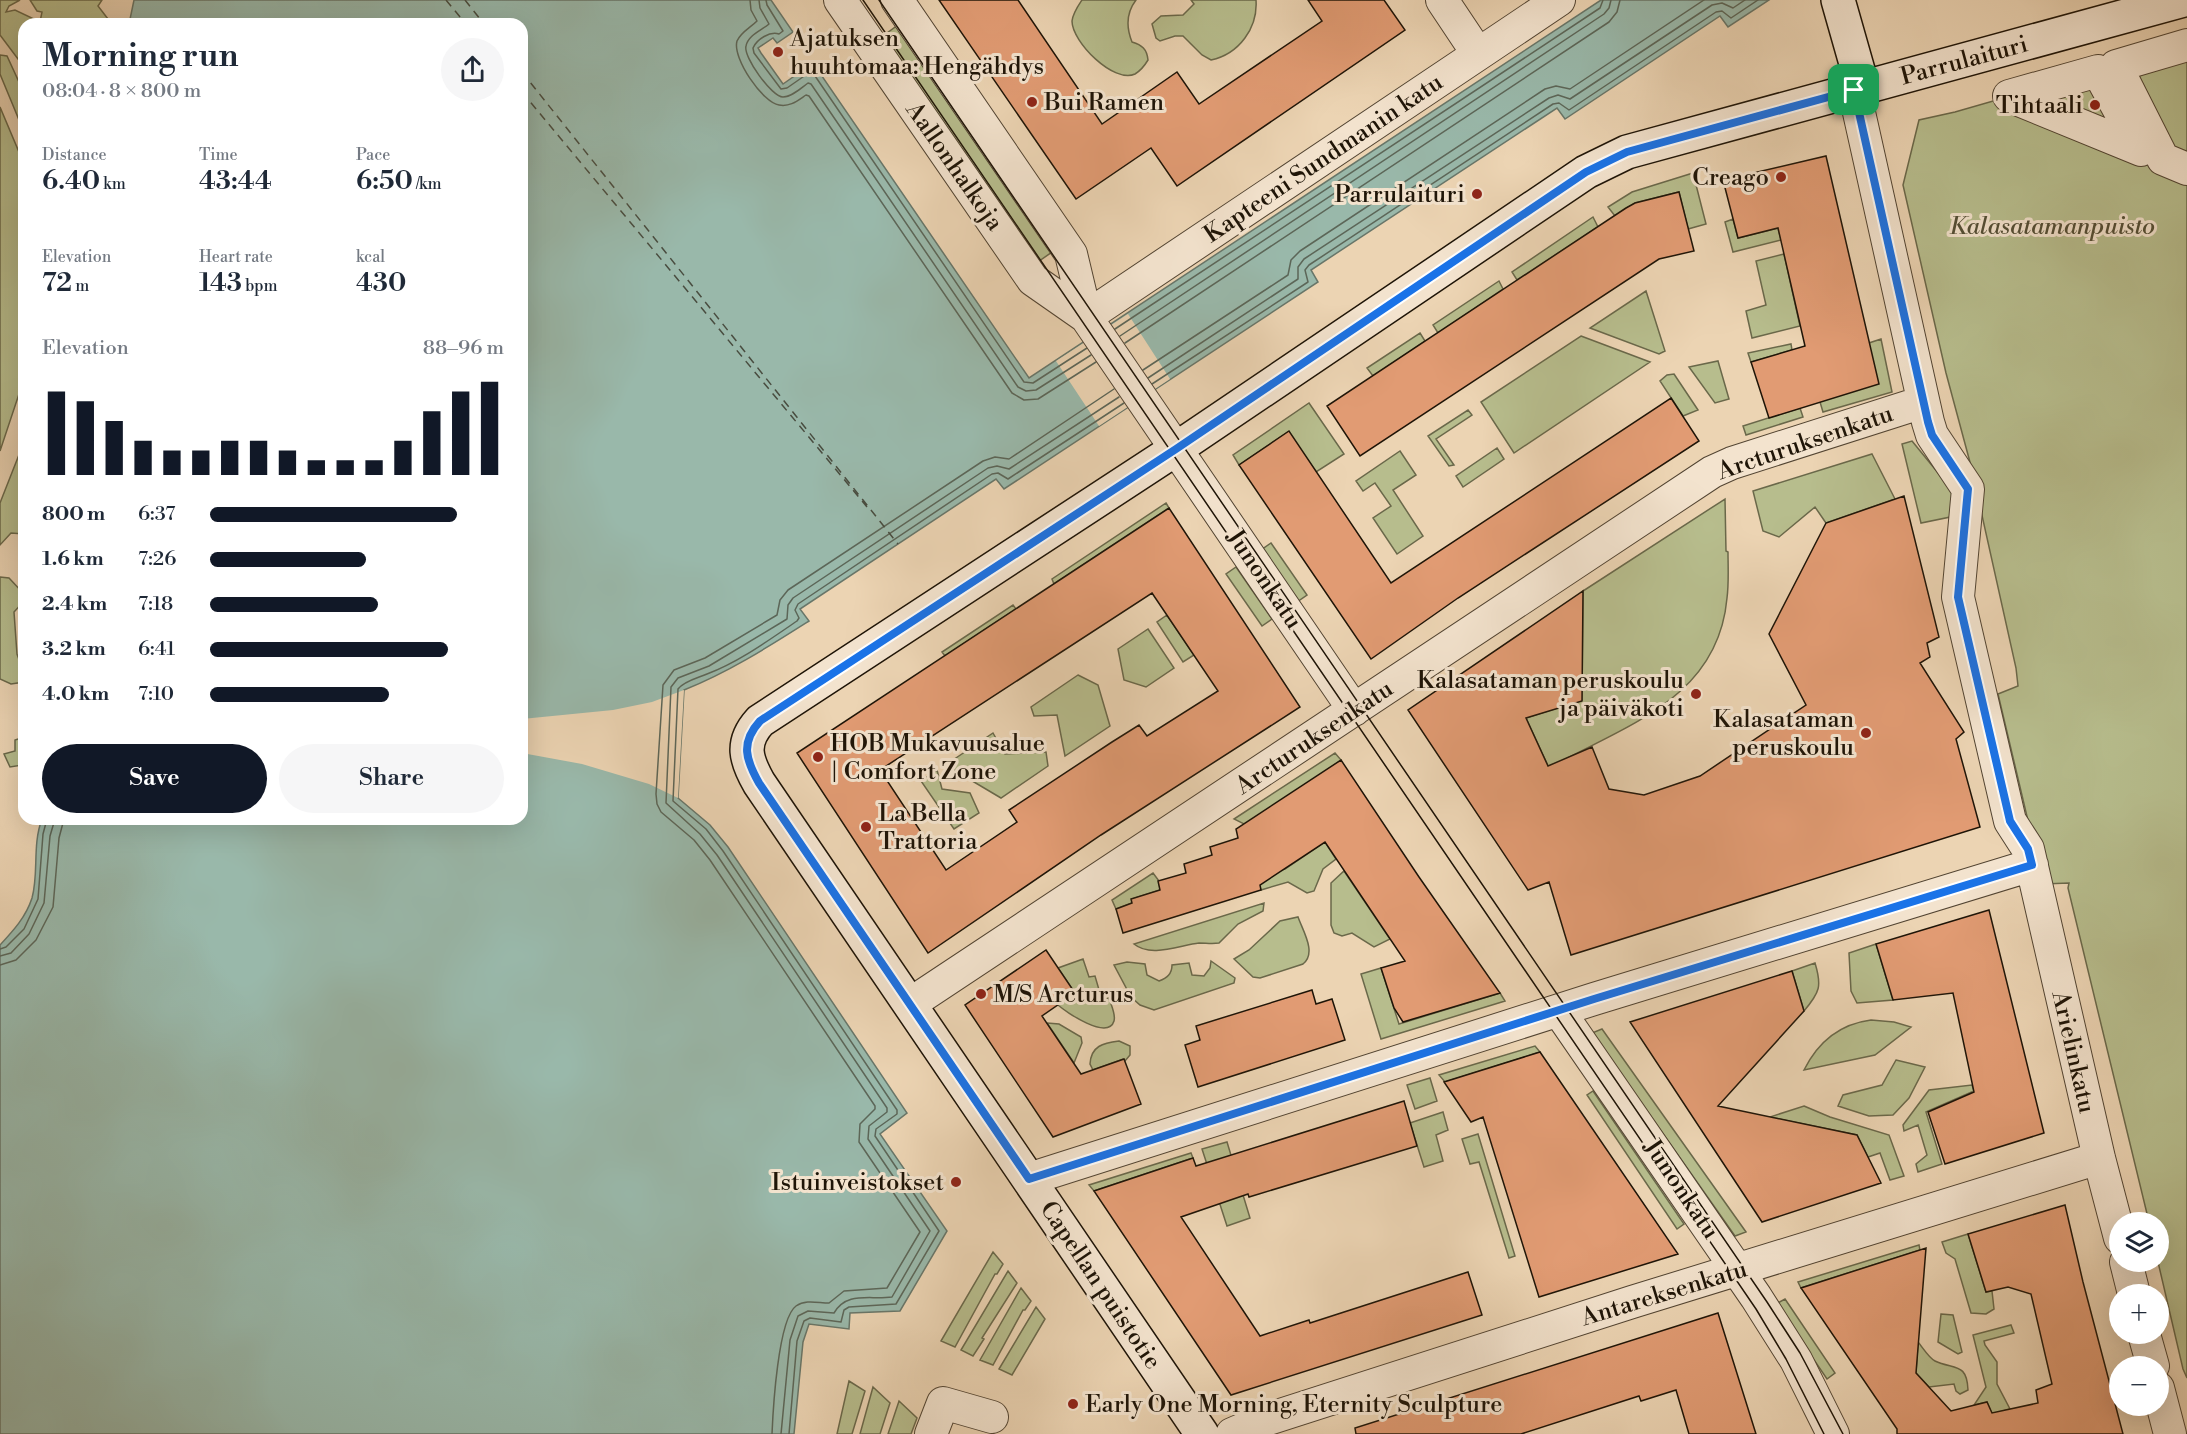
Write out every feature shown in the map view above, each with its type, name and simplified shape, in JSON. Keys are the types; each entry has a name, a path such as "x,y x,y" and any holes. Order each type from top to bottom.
{"street":[{"name":"Aallonhalkoja","path":"897,0 1071,254 1092,325 1176,449"},
{"path":"1442,0 1478,54"},
{"name":"Kapteeni Sundmanin katu","path":"1092,325 1478,54 1559,0"},
{"path":"1838,0 1858,89"},
{"name":"Parrulaituri","path":"747,746 750,732 760,721 1176,449 1586,172 1608,160 1627,152 2184,0"},
{"name":"Aallonhalkoja","path":"853,5 1033,280 1092,325"},
{"path":"2187,45 2116,66 2163,159 2187,169"},
{"name":"Arielinkatu","path":"1858,89 1923,402 1932,435 1968,489 1958,597 2010,821 2028,849 2113,1212"},
{"name":"Arcturuksenkatu","path":"910,1004 1712,472 1732,463 1923,402"},
{"name":"Junonkatu","path":"1176,449 1354,710"},
{"name":"Capellan puistotie","path":"747,746 746,757 759,783 1202,1434"},
{"path":"1029,1179 1559,1011 2032,865"},
{"name":"Junonkatu","path":"1559,1011 1796,1360 1833,1434"},
{"name":"Antareksenkatu","path":"1232,1434 1262,1420 1346,1393 2099,1158"},
{"path":"931,1434 943,1403 992,1417"},
{"path":"2165,1416 2170,1434"}],"green space":[{"path":"0,0 20,0 9,6 6,12 15,10 32,18 18,18 18,59 0,35"},
{"path":"30,0 102,0 98,6 107,18 41,18 42,12 37,11"},
{"path":"1082,0 1136,0 1129,15 1129,31 1132,42 1143,48 1148,60 1137,73 1126,75 1116,73 1086,50 1074,30 1072,21"},
{"path":"1191,0 1256,0 1254,20 1250,30 1238,46 1221,57 1211,60 1202,55 1183,36 1160,41 1156,38 1152,24 1161,16 1183,15 1194,4"},
{"path":"902,22 1055,250 1032,266 883,36"},
{"name":"Kalasatamanpuisto","path":"2187,45 2187,1378 2169,1309 2169,1284 2163,1284 2160,1272 2169,1272 2169,1212 2147,1212 2068,888 2069,883 2043,884 1998,694 2018,686 2016,668 1971,466 1946,373 1903,185 1919,120 1955,112"},
{"path":"0,55 7,56 18,80 18,118 0,74"},
{"path":"0,107 18,150 18,397 0,451"},
{"path":"1693,173 1706,224 1688,229 1679,192 1635,203 1615,216 1608,207 1632,192"},
{"path":"1593,217 1598,227 1517,280 1512,272"},
{"path":"1733,219 1738,238 1778,228 1781,240 1733,252 1725,222"},
{"path":"1784,254 1800,326 1752,338 1746,311 1766,305 1756,261"},
{"path":"1499,281 1503,289 1438,333 1433,325"},
{"path":"1646,291 1665,351 1659,354 1590,328"},
{"path":"1420,333 1425,341 1373,376 1367,368"},
{"path":"1581,336 1650,362 1514,453 1481,402"},
{"path":"1881,339 1892,392 1823,412 1820,402 1869,343"},
{"path":"1791,344 1792,350 1751,362 1748,353"},
{"path":"1718,361 1729,399 1715,403 1689,367"},
{"path":"1674,374 1698,410 1683,416 1660,381 1667,375"},
{"path":"1309,403 1344,454 1316,472 1288,432 1239,465 1233,455"},
{"path":"1800,408 1803,417 1746,435 1743,426"},
{"path":"1468,410 1472,415 1436,439 1454,465 1449,466 1428,436"},
{"path":"1912,441 1961,501 1955,516 1921,523 1902,444"},
{"path":"1497,448 1504,459 1463,487 1456,476"},
{"path":"1400,451 1416,475 1393,490 1423,536 1397,554 1373,518 1391,506 1375,483 1363,491 1356,481"},
{"path":"1872,454 1895,499 1826,523 1815,507 1779,537 1763,531 1753,491"},
{"path":"18,457 18,534 11,533 0,545 0,503"},
{"path":"1725,499 1726,551 1728,552 1727,598 1720,633 1706,662 1686,686 1662,706 1635,723 1549,768 1526,718 1582,700 1583,591"},
{"path":"1166,503 1169,508 1054,584 1052,579"},
{"path":"1271,543 1307,595 1297,602 1261,550"},
{"path":"1236,567 1272,619 1262,626 1226,574"},
{"path":"0,577 9,578 18,588 18,608 14,612 18,683 11,684 0,679"},
{"path":"1013,605 1016,609 945,656 942,652"},
{"path":"1167,615 1194,655 1183,662 1157,622"},
{"path":"1148,629 1174,668 1146,687 1124,680 1118,649"},
{"path":"1078,675 1098,685 1110,726 1065,756 1057,715 1034,716 1031,707"},
{"path":"993,733 1005,754 1046,752 1048,766 1001,798 952,769 950,762"},
{"path":"18,739 18,766 10,767 4,754 15,751 15,740"},
{"path":"1335,753 1341,760 1248,826 1234,819"},
{"path":"937,770 942,789 970,793 979,813 954,829 921,781"},
{"path":"1325,842 1336,859 1323,869 1314,891 1307,893 1288,882 1261,890 1257,877 1285,869"},
{"path":"1344,871 1390,939 1374,947 1352,933 1342,936 1334,933 1331,925 1331,883"},
{"path":"1153,873 1159,881 1160,890 1132,899 1132,903 1116,909 1112,900"},
{"path":"1264,903 1263,911 1238,924 1219,943 1199,943 1157,950 1141,948 1134,944"},
{"path":"1298,917 1309,948 1309,954 1303,964 1260,978 1253,977 1234,959 1249,950 1280,921"},
{"path":"1876,944 1893,1000 1857,1003 1851,991 1849,953"},
{"path":"1083,959 1089,977 1095,976 1102,1000 1109,998 1114,1015 1114,1021 1110,1026 1096,1027 1058,1005 1075,993 1058,968"},
{"path":"1211,961 1235,978 1234,983 1154,1010 1140,1005 1131,997 1114,965 1127,962 1145,964 1147,975 1159,981 1168,975 1172,965 1189,963 1192,975 1204,976 1210,968"},
{"path":"1815,963 1818,988 1804,1011 1792,971"},
{"path":"1381,968 1399,1024 1500,993 1505,1001 1381,1039 1361,974"},
{"path":"1871,1020 1894,1022 1911,1027 1875,1055 1804,1070 1816,1051 1831,1036 1849,1026"},
{"path":"1047,1023 1059,1024 1081,1037 1082,1043 1074,1063"},
{"path":"1602,1029 1746,1232 1735,1236 1592,1033"},
{"path":"1119,1041 1130,1046 1130,1055 1125,1061 1123,1059 1093,1070 1090,1064 1095,1049 1103,1044"},
{"path":"1535,1046 1540,1052 1445,1082 1439,1075"},
{"path":"1896,1060 1925,1067 1909,1098 1893,1115 1869,1116 1838,1106 1843,1095 1882,1085"},
{"path":"1430,1078 1437,1101 1415,1109 1407,1085"},
{"path":"1972,1085 1974,1091 1926,1112 1942,1164 1918,1172 1916,1164 1927,1155 1918,1125 1904,1131 1903,1125 1929,1090"},
{"path":"1593,1091 1684,1224 1677,1229 1587,1095"},
{"path":"1804,1106 1830,1117 1889,1135 1904,1176 1890,1180 1880,1153 1868,1157 1857,1135 1770,1117"},
{"path":"1443,1112 1448,1130 1436,1135 1443,1161 1424,1167 1410,1123"},
{"path":"1478,1134 1515,1256 1509,1258 1479,1162 1470,1164 1462,1139"},
{"path":"1227,1142 1250,1218 1227,1226 1202,1149"},
{"path":"1191,1153 1193,1158 1094,1191 1089,1185"},
{"path":"1968,1234 1986,1292 1992,1291 1994,1309 1986,1314 1971,1313 1955,1259 1946,1253 1942,1242"},
{"path":"1919,1245 1920,1250 1801,1288 1798,1282"},
{"path":"993,1252 1003,1264 995,1274 955,1347 941,1341"},
{"path":"1008,1271 1017,1283 982,1338 984,1339 973,1356 961,1350"},
{"path":"1021,1288 1031,1301 1023,1310 993,1365 980,1360"},
{"path":"1785,1299 1835,1373 1827,1379 1776,1304"},
{"path":"1036,1307 1045,1319 1012,1375 999,1369"},
{"path":"1941,1314 1953,1315 1962,1352 1958,1354 1938,1342"},
{"path":"2011,1325 2014,1333 1984,1341 1997,1362 1997,1384 2010,1409 1992,1414 1987,1402 1974,1405 1986,1387 1973,1335"},
{"path":"1918,1342 1933,1360 1962,1371 1968,1390 1960,1394 1956,1391 1954,1384 1929,1387 1916,1373"},
{"path":"849,1381 865,1391 852,1434 837,1434"},
{"path":"873,1387 890,1403 880,1434 860,1434"},
{"path":"899,1401 917,1418 911,1434 888,1434"}],"water":[{"path":"134,0 771,0 793,32 777,43 773,38 758,48 761,53 783,84 813,63 1029,378 1601,0 1769,0 1728,27 1720,16 1565,119 1557,108 1311,270 1318,282 1004,489 996,479 800,609 809,621 733,667 684,690 678,798 710,825 728,847 907,1113 880,1134 947,1231 900,1311 850,1313 849,1329 809,1324 803,1342 794,1434 0,1434 0,945 23,918 32,898 40,825 528,825 528,18 130,18"}],"pier":[{"path":"1128,314 1170,379 1099,426 1056,361"},
{"path":"684,690 678,798 649,784 582,764 528,754 528,718 613,710 652,702"}],"building":[{"path":"939,0 1018,0 1102,124 1177,72 1199,104 1322,21 1308,0 1384,0 1405,30 1177,186 1151,148 1076,199"},
{"path":"1826,156 1879,384 1769,418 1751,362 1805,346 1778,228 1738,238 1723,180"},
{"path":"1679,192 1694,251 1659,259 1360,456 1327,406 1626,208 1635,203"},
{"path":"1671,398 1699,441 1458,598 1371,659 1239,465 1289,431 1391,583"},
{"name":"Kalasataman peruskoulu ja päiväkoti","path":"1904,496 1939,637 1927,643 1930,657 1920,663 1964,732 1956,739 1980,827 1571,955 1549,882 1528,890 1408,710 1583,591 1582,701 1526,718 1548,766 1592,747 1609,789 1644,795 1700,776 1806,705 1769,634 1826,523"},
{"path":"1169,508 1300,707 1101,835 928,953 797,753","holes":["1152,593 1218,691 1147,736 1139,725 1112,742 1009,810 1017,822 946,870 880,770"]},
{"path":"1341,760 1500,993 1403,1022 1394,1008 1381,968 1405,961 1325,842 1260,885 1261,890 1123,933 1116,909 1132,903 1131,899 1160,890 1158,881 1186,873 1184,864 1212,855 1210,847 1238,838 1236,829"},
{"path":"1989,910 2044,1133 1945,1164 1928,1112 1974,1092 1953,993 1893,1000 1876,944"},
{"path":"1046,950 1075,993 1042,1016 1081,1074 1124,1059 1141,1104 1053,1137 965,1005"},
{"path":"1792,971 1804,1011 1718,1106 1857,1135 1881,1183 1762,1222 1630,1022"},
{"path":"1312,990 1316,1004 1332,999 1345,1040 1198,1087 1185,1045 1200,1040 1196,1026"},
{"path":"1540,1052 1678,1254 1539,1297 1483,1117 1471,1122 1444,1082"},
{"path":"1404,1101 1417,1146 1249,1197 1248,1194 1181,1217 1260,1336 1309,1320 1310,1323 1468,1272 1482,1315 1231,1395 1094,1191 1193,1158 1196,1166"},
{"path":"2065,1205 2109,1381 2109,1416 2118,1416 2123,1434 1897,1434 1897,1429 1801,1288 1926,1248 1916,1373 1951,1411 1987,1402 1992,1413 2038,1403 2036,1390 2052,1384 2031,1294 2008,1287 1986,1292 1968,1234"},
{"path":"1718,1313 1756,1434 1689,1434 1676,1390 1641,1401 1639,1396 1521,1434 1356,1434 1355,1428"}],"ferry route":[{"path":"446,0 461,18"},
{"path":"465,0 479,18"},
{"path":"528,80 898,544"},
{"path":"528,99 867,507"}],"tram line":[{"path":"863,0 1756,1309 1786,1359 1824,1434"},
{"path":"879,0 1767,1302 1800,1353 1843,1434"}],"place":[{"name":"Ajatuksen huuhtomaa: Hengähdys","path":"778,52"},
{"name":"Bui Ramen","path":"1032,102"},
{"name":"Tihtaali","path":"2095,105"},
{"name":"Creago","path":"1781,177"},
{"name":"Parrulaituri","path":"1477,194"},
{"name":"Kalasataman peruskoulu ja päiväkoti","path":"1696,694"},
{"name":"Kalasataman peruskoulu","path":"1866,733"},
{"name":"HOB Mukavuusalue | Comfort Zone","path":"818,757"},
{"name":"La Bella Trattoria","path":"866,827"},
{"name":"M/S Arcturus","path":"981,994"},
{"name":"Istuinveistokset","path":"956,1182"},
{"name":"Early One Morning, Eternity Sculpture","path":"1073,1404"}],"route":[{"path":"1854,90 1928,422 1932,435 1968,489 1958,597 2010,821 2028,849 2032,865 1594,999 1029,1179 759,783 746,757 750,732 760,721 1176,449 1586,172 1627,152 1854,90"}]}
